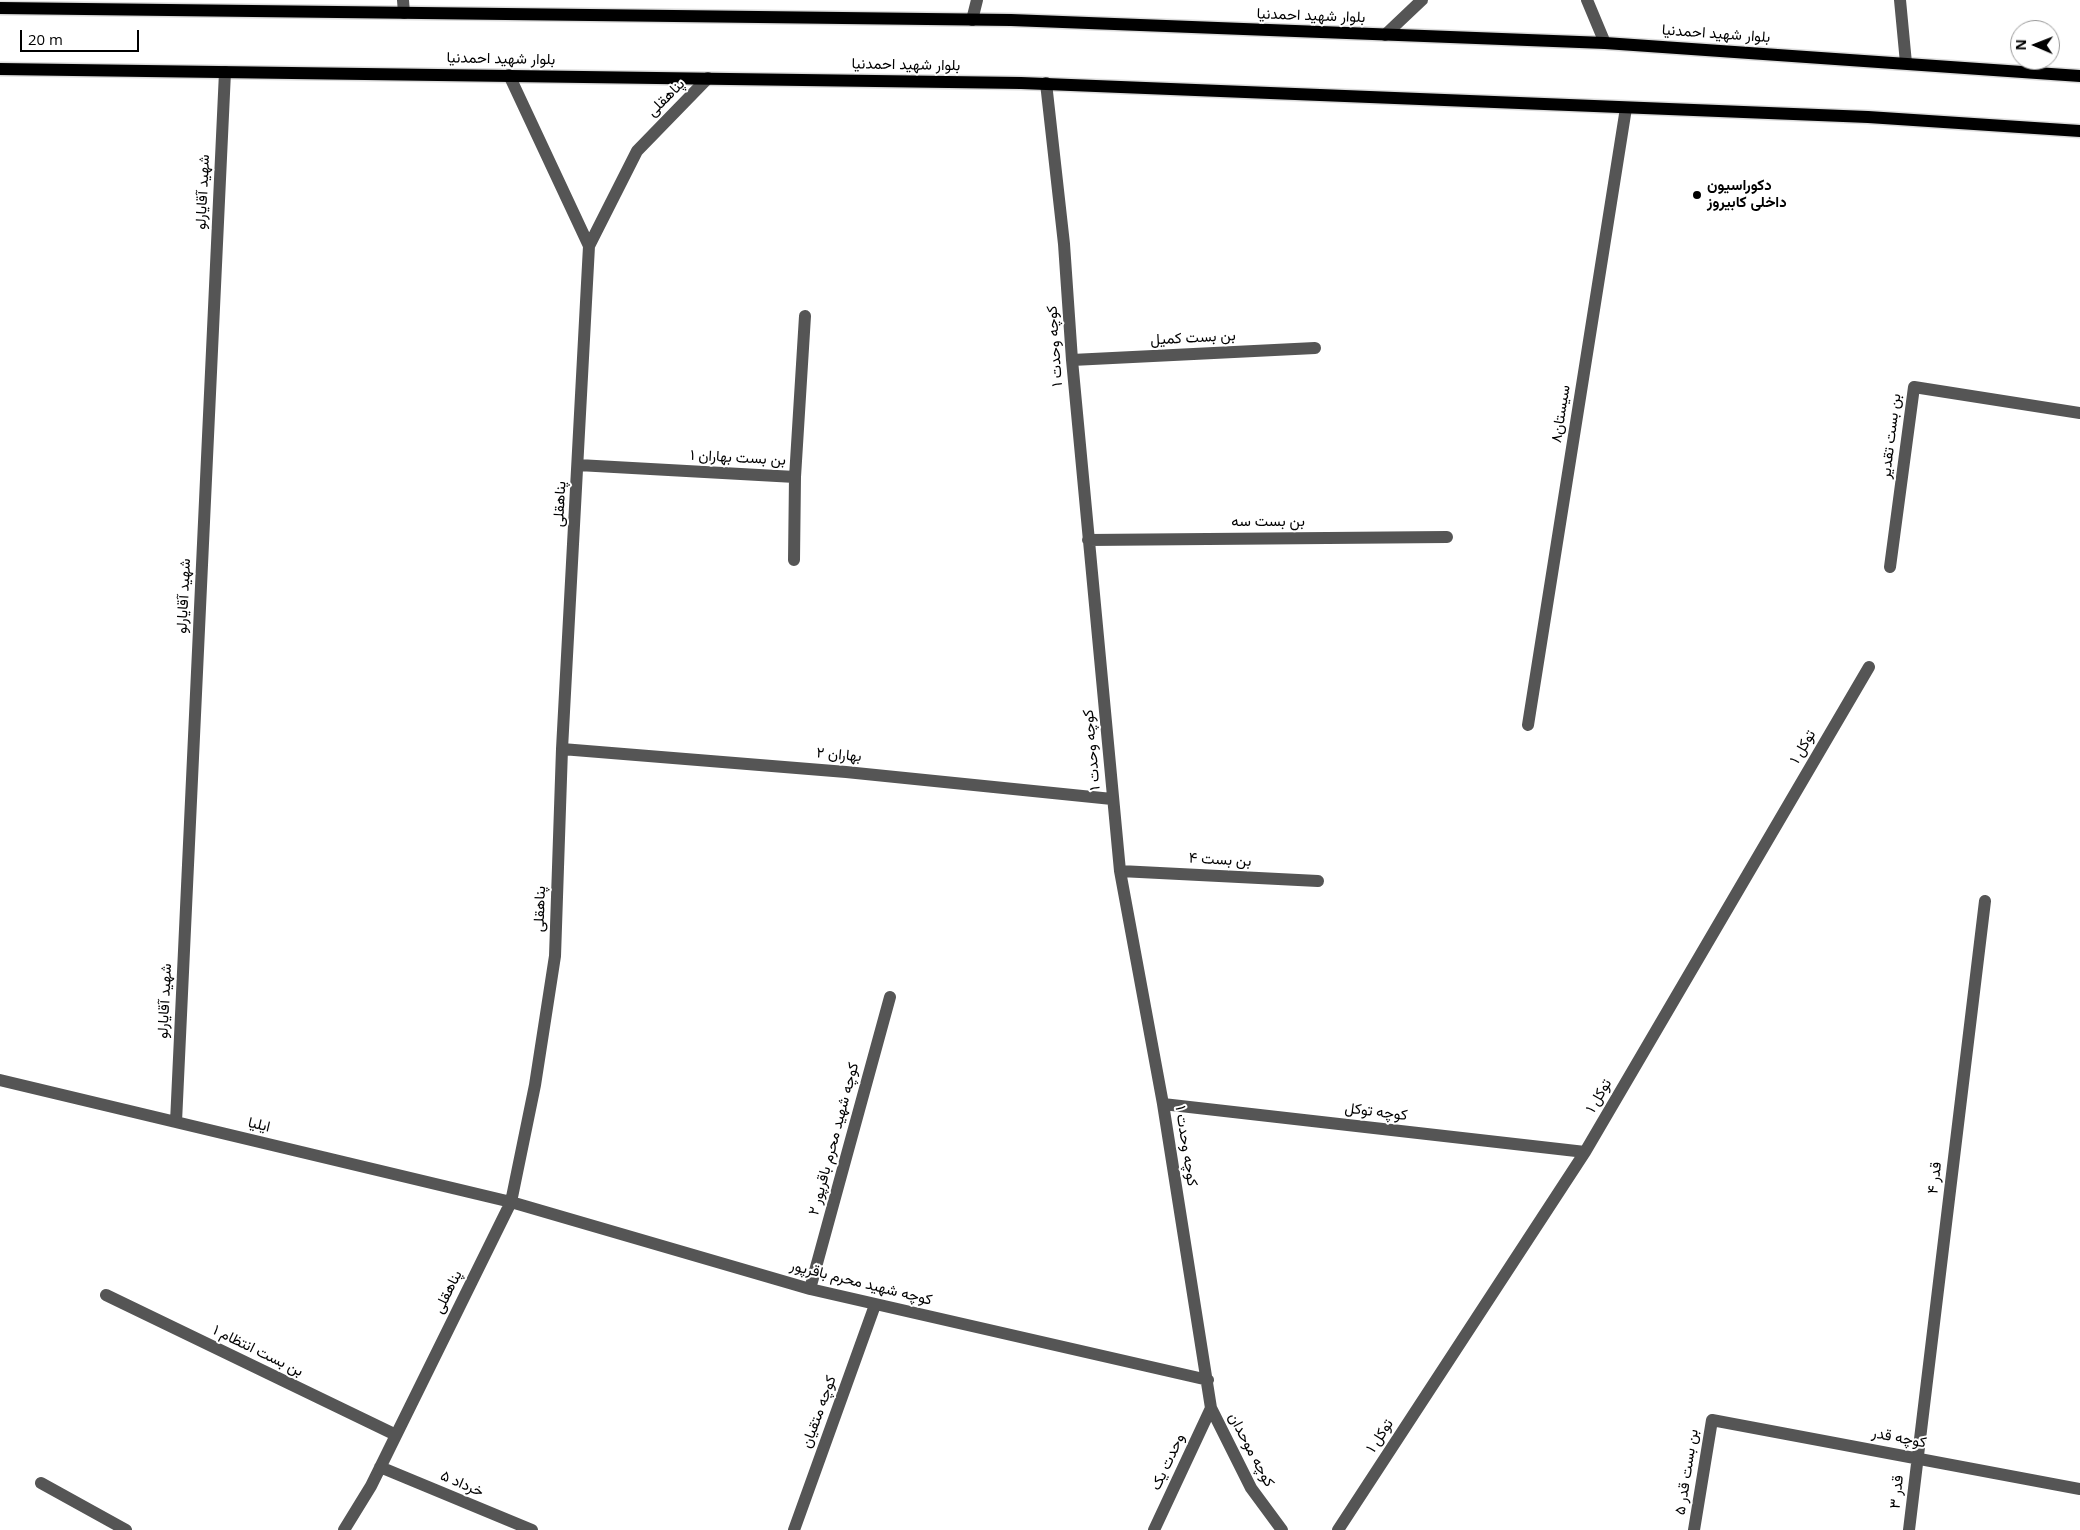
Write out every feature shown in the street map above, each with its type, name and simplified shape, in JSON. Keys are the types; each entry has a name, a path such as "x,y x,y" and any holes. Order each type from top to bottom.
{"main road":[{"name":"بلوار شهید احمدنیا","path":"0,8 31,4 403,6 972,20 1605,43 2080,76"},
{"name":"بلوار شهید احمدنیا","path":"0,69 1046,84 1868,117 2080,131"}],"street":[{"path":"972,20 977,0"},
{"path":"1385,35 1422,0"},
{"path":"1586,0 1605,43"},
{"path":"1900,0 1906,64"},
{"name":"شهید آقایارلو","path":"176,1122 225,72"},
{"name":"پناهقلی","path":"509,75 589,246"},
{"name":"پناهقلی","path":"344,1530 371,1486 511,1202 534,1085 555,956 562,749 589,246 637,150 708,78"},
{"name":"کوچه وحدت ۱","path":"1046,84 1064,244 1088,540 1120,871 1163,1104 1212,1408"},
{"name":"سیستان۸","path":"1528,725 1626,108"},
{"name":"بن بست بهاران ۱","path":"578,465 795,477 805,316"},
{"name":"بن بست کمیل","path":"1072,360 1315,348"},
{"name":"بن بست تقدیر","path":"1890,567 1914,387 2080,413"},
{"path":"794,560 795,477"},
{"name":"بن بست سه","path":"1088,540 1447,537"},
{"name":"توکل ۱","path":"1338,1530 1585,1152 1869,667"},
{"name":"بهاران ۲","path":"562,749 846,772 1112,799"},
{"name":"بن بست ۴","path":"1120,871 1318,881"},
{"name":"قدر ۴","path":"1917,1458 1986,901"},
{"name":"کوچه شهید محرم باقرپور ۲","path":"810,1289 890,997"},
{"name":"ایلیا","path":"0,1080 511,1202"},
{"name":"کوچه توکل","path":"1163,1104 1585,1152"},
{"name":"کوچه شهید محرم باقرپور","path":"511,1202 810,1289 1208,1380"},
{"name":"بن بست انتظام ۱","path":"106,1295 396,1435"},
{"name":"کوچه متقیان","path":"794,1530 875,1305"},
{"name":"وحدت یک","path":"1154,1530 1212,1408"},
{"name":"کوچه موحدان","path":"1212,1408 1251,1488 1282,1530"},
{"name":"کوچه قدر","path":"1712,1420 2080,1489"},
{"name":"بن بست قدر ۵","path":"1694,1530 1712,1420"},
{"name":"قدر ۳","path":"1909,1530 1917,1458"},
{"name":"خرداد ۵","path":"380,1467 532,1530"},
{"path":"41,1483 126,1530"}],"place":[{"name":"دکوراسیون داخلی کابیروز","path":"1697,195"}]}
